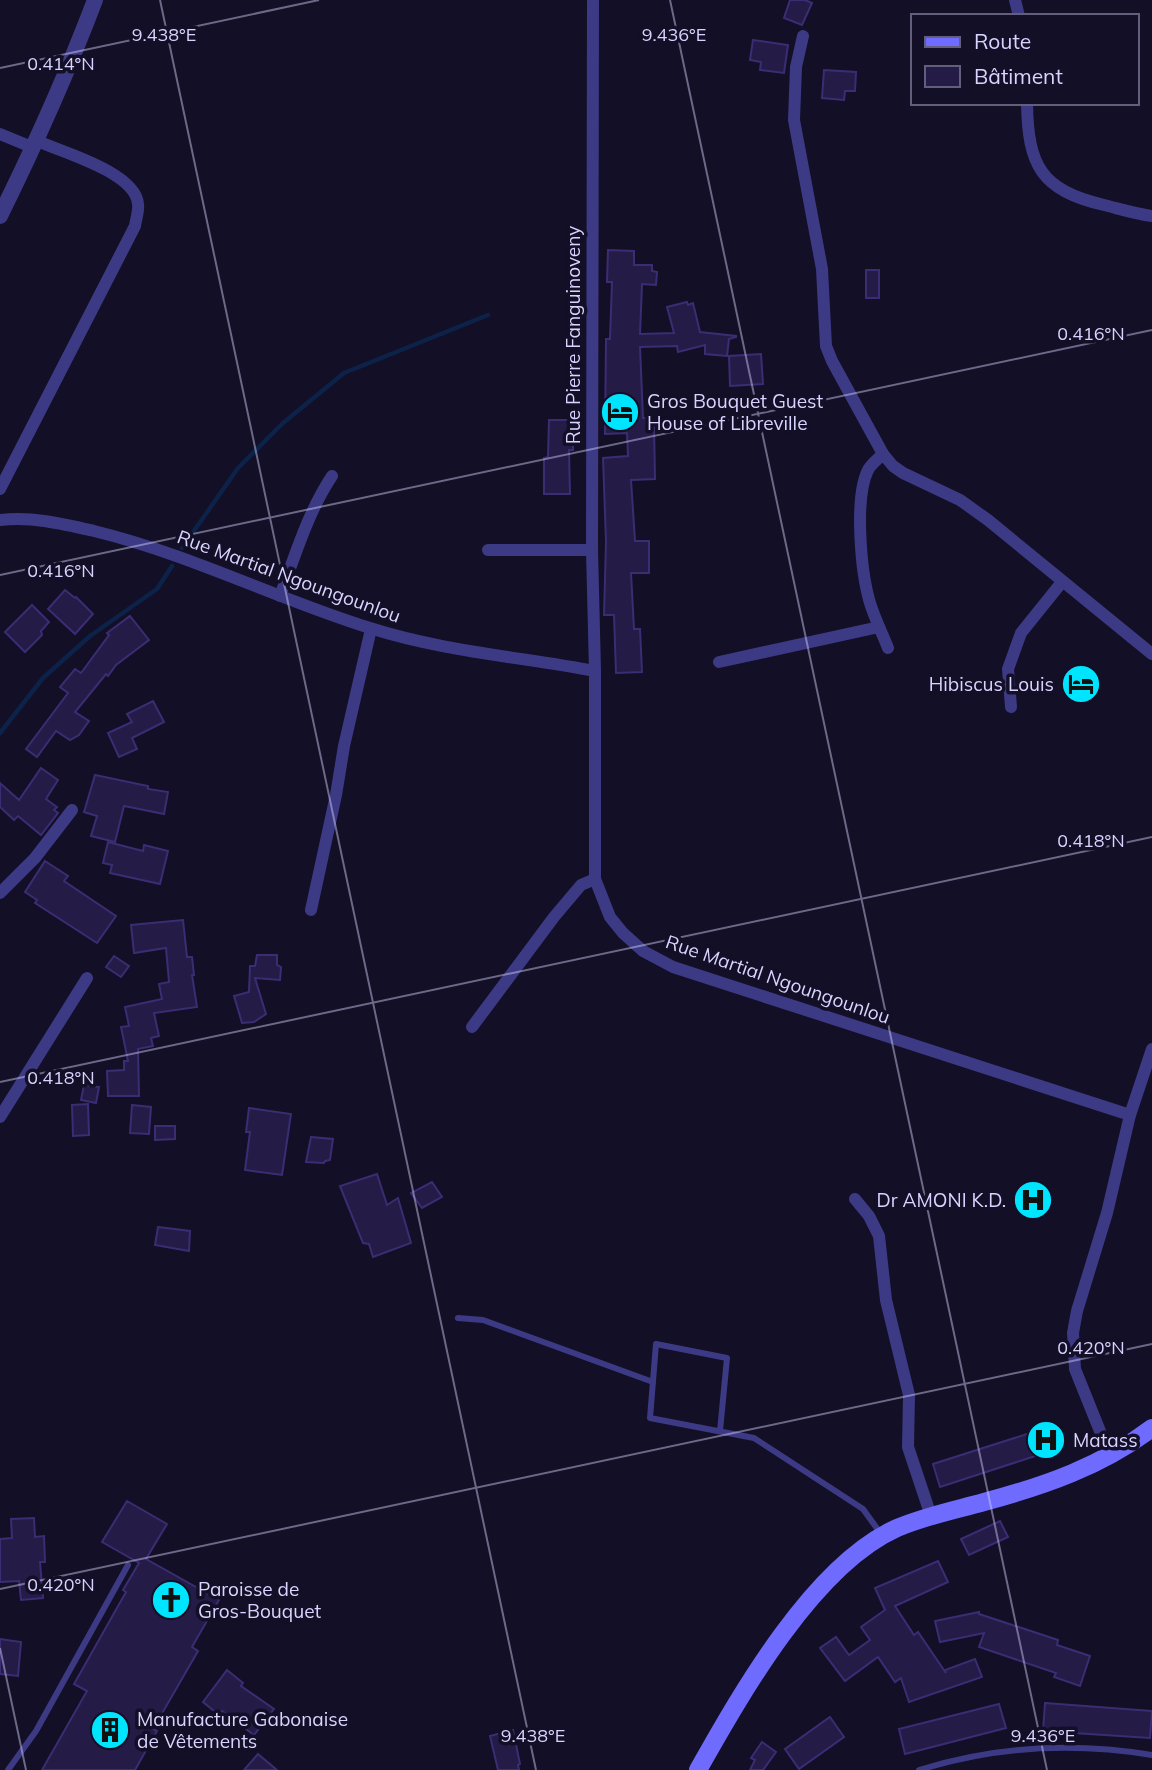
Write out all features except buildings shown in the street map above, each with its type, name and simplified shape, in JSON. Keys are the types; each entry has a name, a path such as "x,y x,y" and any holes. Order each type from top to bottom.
{"main road":[{"path":"698,1770 764,1663 825,1581 845,1562 882,1536 931,1516 1055,1481 1110,1456 1152,1428"}],"street":[{"path":"0,216 36,145 95,0"},
{"name":"Rue Pierre Fanguinoveny","path":"593,0 592,550 595,671"},
{"path":"803,36 796,67 794,120 822,269 826,346 883,454 903,473 960,500 988,520 1152,654"},
{"path":"1027,105 1030,144 1034,156 1043,173 1057,188 1075,198 1152,216"},
{"path":"0,134 119,176 130,186 138,202 135,226 0,489"},
{"path":"883,454 869,468 861,492 865,581 888,648"},
{"path":"280,596 308,522 332,476"},
{"name":"Rue Martial Ngoungounlou","path":"0,520 13,518 48,521 123,538 371,629 418,640 595,671 595,879 610,917 643,951 673,967 1130,1115"},
{"path":"488,550 592,550"},
{"path":"1011,707 1008,669 1016,643 1062,582"},
{"path":"719,662 879,627"},
{"path":"311,910 336,795 346,733 371,629"},
{"path":"0,893 35,858 72,810"},
{"path":"472,1027 554,917 582,885 595,879"},
{"path":"0,1118 87,978"},
{"path":"1110,1456 1075,1369 1073,1333 1077,1311 1107,1213 1130,1115 1152,1049"},
{"path":"855,1199 869,1216 879,1236 886,1300 909,1395 908,1447 931,1516"}],"lane":[{"path":"458,1318 483,1320 653,1382"},
{"path":"720,1432 727,1358 656,1344 650,1418 720,1432 754,1438 863,1509 882,1536"},
{"path":"8,1770 37,1731 128,1565"},
{"path":"919,1770 997,1751 1041,1747 1126,1751 1152,1755"}],"waterway":[{"path":"182,548 238,468 283,423 344,373 488,315"},
{"path":"0,733 43,678 90,636 157,589 172,566"}],"place":[{"name":"Gros Bouquet Guest House of Libreville","path":"620,412"},
{"name":"Hibiscus Louis","path":"1081,684"},
{"name":"Dr AMONI K.D.","path":"1033,1200"},
{"name":"Matass","path":"1046,1440"},
{"name":"Paroisse de Gros-Bouquet","path":"171,1600"},
{"name":"Manufacture Gabonaise de Vêtements","path":"110,1730"}]}
